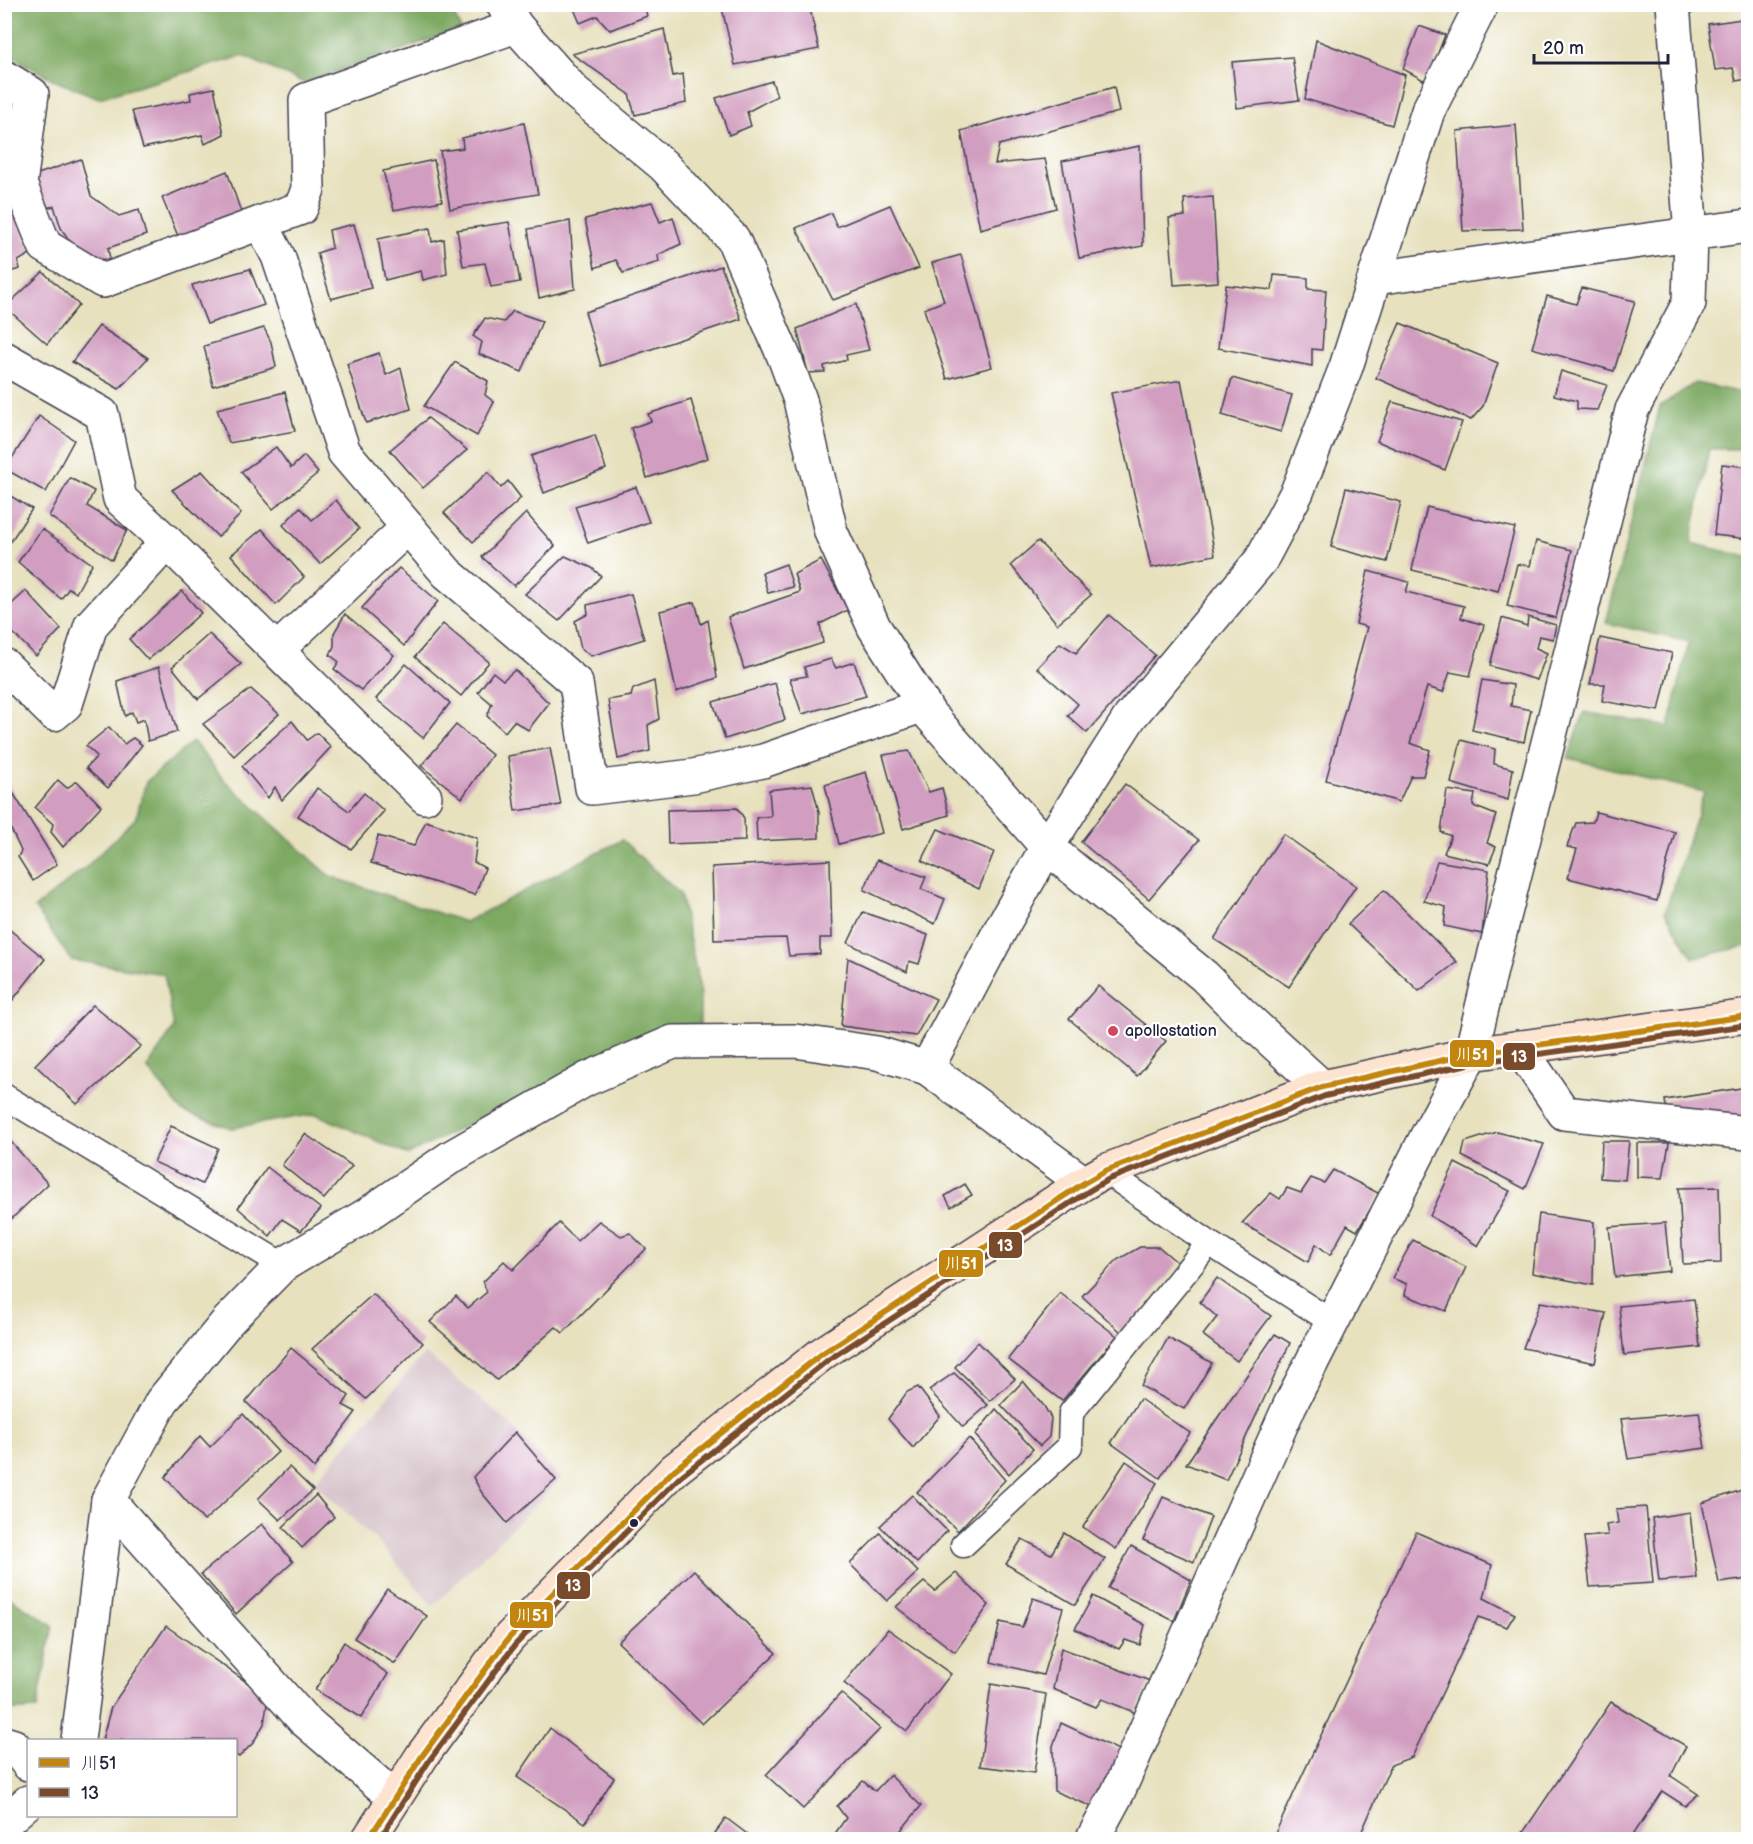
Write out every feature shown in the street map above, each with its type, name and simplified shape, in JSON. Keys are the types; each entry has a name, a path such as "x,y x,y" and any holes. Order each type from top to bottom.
{"main road":[{"path":"368,1839 422,1756 508,1639 674,1470 823,1353 1094,1177 1322,1087 1471,1054 1749,1016"}],"street":[{"path":"927,1068 1047,847 1130,717 1262,560 1297,492 1346,367 1428,111 1482,4"},
{"path":"1092,1839 1118,1792 1290,1405 1471,1054 1632,410 1689,303 1691,234 1673,4"},
{"path":"4,77 32,94 20,184 45,246 103,281 301,208 308,189 306,100 510,15 574,91 663,165 733,239 785,359 800,400 831,532 874,627 930,715 1047,847 1204,976 1322,1087"},
{"path":"261,223 278,256 344,452 447,573 576,683 592,788 693,776 763,760 924,705"},
{"path":"1375,278 1749,226"},
{"path":"4,358 102,414 120,499 167,542 425,797"},
{"path":"277,650 408,527"},
{"path":"4,665 54,714 66,704 91,625 167,542"},
{"path":"78,1739 108,1500 162,1401 228,1321 283,1265 365,1216 451,1157 578,1084 673,1042 795,1041 877,1053 927,1068 1094,1177"},
{"path":"1519,1047 1564,1113 1749,1133"},
{"path":"108,1500 303,1719 394,1798"},
{"path":"4,1743 14,1746 27,1763"},
{"path":"4,1823 27,1803"}],"lane":[{"path":"4,1096 283,1265"},
{"path":"1094,1177 1209,1243 1332,1322"},
{"path":"963,1545 1070,1446 1071,1413 1209,1243"}],"shaded area":[{"path":"425,1353 510,1424 561,1479 433,1606 379,1543 314,1483"}],"green space":[{"path":"4,5 449,5 461,29 304,83 243,56 99,98 58,82 5,53"},
{"path":"1695,383 1748,394 1748,449 1709,449 1691,543 1748,557 1748,946 1693,958 1665,912 1704,792 1568,758 1584,712 1669,727 1689,642 1606,623 1660,406"},
{"path":"193,741 224,780 330,876 465,922 622,840 680,894 700,989 700,1027 662,1026 408,1155 316,1114 231,1128 182,1111 147,1068 174,1028 164,974 71,960 35,908 86,867 136,818 146,782"},
{"path":"5,1597 53,1625 37,1709 5,1711"}],"building":[{"path":"572,4 644,4 647,16 610,30 597,16 580,23"},
{"path":"721,4 809,4 819,49 735,65"},
{"path":"1748,18 1748,79 1736,81 1733,68 1715,70 1708,24"},
{"path":"1419,26 1445,35 1427,82 1403,69"},
{"path":"664,29 673,76 683,74 686,103 635,115 629,94 572,54"},
{"path":"1316,40 1405,75 1392,125 1305,99"},
{"path":"1292,57 1299,100 1237,108 1232,62"},
{"path":"772,81 777,96 747,112 751,126 729,135 716,98"},
{"path":"1114,87 1119,112 999,145 995,164 1045,159 1056,208 980,229 961,131"},
{"path":"214,88 224,134 205,144 202,135 143,148 132,111 191,100 190,93"},
{"path":"524,123 538,194 450,209 440,151 463,148 462,138"},
{"path":"1516,125 1523,229 1463,231 1457,131"},
{"path":"1140,146 1143,246 1079,258 1062,161"},
{"path":"81,159 91,196 119,216 139,210 146,235 108,248 110,259 93,260 77,252 61,228 54,206 46,208 35,175"},
{"path":"434,160 442,201 394,210 383,171"},
{"path":"227,171 243,218 181,243 162,198"},
{"path":"1213,197 1218,282 1174,285 1169,218 1185,216 1184,199"},
{"path":"10,199 32,253 18,261 20,269 9,272 10,280 4,281 4,202"},
{"path":"652,202 660,222 673,217 681,244 658,255 659,262 623,273 616,260 595,268 585,219"},
{"path":"890,205 919,268 833,300 796,228 831,213 837,227"},
{"path":"570,221 575,289 539,298 528,229"},
{"path":"509,222 520,282 491,287 485,263 463,266 457,230"},
{"path":"354,224 371,288 331,299 317,253 332,248 329,230"},
{"path":"430,228 432,242 444,239 447,274 423,280 421,271 385,280 378,239"},
{"path":"961,255 992,367 947,379 924,309 944,301 932,263"},
{"path":"721,266 741,319 601,366 585,312"},
{"path":"250,269 264,305 207,324 192,285"},
{"path":"43,272 79,305 47,344 5,307"},
{"path":"1274,275 1308,278 1308,289 1326,290 1322,350 1312,349 1312,366 1218,348 1226,285 1272,290"},
{"path":"1582,288 1635,301 1614,371 1532,348 1547,296 1576,304"},
{"path":"856,304 869,350 846,355 847,360 824,366 825,372 808,373 797,329"},
{"path":"513,311 542,321 522,372 479,354 482,342 473,336 485,318 504,322"},
{"path":"1400,323 1498,363 1483,406 1471,420 1376,378"},
{"path":"99,326 148,358 119,389 72,362"},
{"path":"264,328 271,342 276,367 213,386 204,346"},
{"path":"379,353 386,375 401,368 411,409 366,423 347,364"},
{"path":"455,362 488,381 485,395 494,402 477,436 424,406"},
{"path":"1561,371 1607,385 1597,410 1577,409 1577,401 1554,395"},
{"path":"1232,378 1292,395 1281,432 1222,415"},
{"path":"1181,380 1215,555 1151,568 1111,393"},
{"path":"285,392 295,431 229,443 217,409"},
{"path":"691,400 708,458 647,478 631,428 651,421 648,414"},
{"path":"1392,402 1462,422 1445,470 1377,441"},
{"path":"39,416 74,440 46,492 5,469"},
{"path":"428,418 467,450 423,488 390,450"},
{"path":"595,435 606,469 544,493 531,456"},
{"path":"276,447 291,468 304,456 318,473 273,509 241,472"},
{"path":"1722,464 1748,467 1748,539 1714,535"},
{"path":"202,471 241,514 218,537 172,490"},
{"path":"488,472 501,488 508,481 521,498 473,542 444,513"},
{"path":"70,478 94,491 87,506 127,530 112,560 49,516"},
{"path":"636,487 649,522 588,543 575,506"},
{"path":"1346,488 1401,502 1387,562 1331,547"},
{"path":"4,492 32,509 9,544 4,541"},
{"path":"336,500 359,529 320,564 283,525 300,507 312,520"},
{"path":"1427,507 1515,528 1498,591 1412,570"},
{"path":"526,513 555,546 514,586 482,557"},
{"path":"42,529 92,564 76,593 69,588 61,599 18,562"},
{"path":"262,529 304,577 276,605 231,555"},
{"path":"1038,541 1091,595 1057,624 1011,565"},
{"path":"1536,541 1572,550 1556,618 1507,606 1517,564 1530,566"},
{"path":"565,556 592,568 601,576 559,621 525,594"},
{"path":"821,560 848,610 820,624 823,643 744,669 728,617 800,592 794,574"},
{"path":"786,564 793,587 768,593 762,573"},
{"path":"399,568 438,601 404,646 362,608"},
{"path":"1368,571 1409,582 1406,592 1464,606 1461,618 1484,625 1470,676 1450,672 1443,692 1427,687 1410,743 1430,750 1423,776 1411,776 1399,802 1326,780 1367,627 1356,624"},
{"path":"26,591 61,629 36,656 4,624 4,611"},
{"path":"182,591 201,613 148,660 129,639"},
{"path":"631,594 644,639 591,656 581,649 575,621 588,614 587,605"},
{"path":"695,602 701,624 708,620 717,678 676,692 660,611"},
{"path":"345,614 394,655 361,690 334,669 339,662 330,655 334,646 334,633"},
{"path":"1109,615 1155,655 1087,733 1068,716 1078,704 1037,668 1060,643 1076,653"},
{"path":"1528,617 1556,625 1553,639 1539,636 1536,648 1547,653 1537,680 1490,666 1502,618 1527,626"},
{"path":"443,624 489,662 461,696 415,657"},
{"path":"209,634 241,664 198,699 172,667"},
{"path":"1600,638 1672,653 1659,711 1602,701 1605,684 1590,684"},
{"path":"831,659 836,668 854,662 866,696 802,714 790,679 807,676 804,667"},
{"path":"406,664 450,703 423,738 376,699"},
{"path":"159,667 177,732 148,741 144,719 136,722 132,712 125,716 117,681"},
{"path":"515,670 549,703 528,730 514,721 505,732 487,716 492,704 478,692 493,672 503,680"},
{"path":"1482,680 1513,685 1511,706 1531,710 1524,742 1472,730"},
{"path":"654,681 659,719 648,725 650,751 618,759 608,700 631,696 633,689"},
{"path":"775,683 785,720 725,739 713,702"},
{"path":"251,689 279,714 234,756 203,724"},
{"path":"292,721 307,740 317,733 331,747 282,800 275,787 268,798 242,766"},
{"path":"456,725 492,755 462,798 421,766"},
{"path":"109,727 124,744 133,738 142,745 108,788 86,768 97,756 86,746"},
{"path":"1461,740 1495,749 1494,764 1513,769 1508,800 1451,783"},
{"path":"550,748 561,805 515,811 508,756"},
{"path":"909,751 929,792 942,788 949,815 903,829 883,755"},
{"path":"866,772 882,833 839,844 825,785"},
{"path":"58,780 67,788 77,781 101,806 63,847 51,832 53,824 35,808"},
{"path":"7,783 57,864 33,881 18,857 21,851 4,814 4,786"},
{"path":"1125,784 1199,840 1149,899 1081,842"},
{"path":"812,785 819,812 819,838 757,841 756,818 771,816 769,790"},
{"path":"317,788 349,811 364,793 384,811 351,849 298,816"},
{"path":"1447,790 1475,794 1473,806 1496,815 1487,843 1496,847 1489,864 1444,853 1451,836 1441,832"},
{"path":"737,808 744,818 745,841 668,844 667,810"},
{"path":"1596,812 1675,832 1657,901 1568,878 1577,849 1567,847 1576,823 1593,822"},
{"path":"426,821 477,838 474,862 485,868 475,895 371,863 378,836 414,846"},
{"path":"938,829 994,852 979,889 922,861"},
{"path":"1283,834 1356,886 1289,987 1214,939"},
{"path":"830,860 832,938 820,938 820,954 789,956 786,938 714,940 712,867"},
{"path":"877,860 926,877 921,889 945,899 935,924 864,890"},
{"path":"1437,861 1489,870 1482,934 1444,926 1446,907 1424,901"},
{"path":"1384,890 1457,962 1419,991 1348,924"},
{"path":"863,912 928,935 919,964 909,961 907,972 848,943"},
{"path":"4,925 45,959 4,1011"},
{"path":"848,958 936,999 916,1036 841,1026"},
{"path":"1098,986 1166,1041 1137,1076 1069,1019"},
{"path":"93,1005 141,1046 77,1104 35,1065"},
{"path":"1748,1087 1748,1121 1667,1114 1665,1100"},
{"path":"171,1126 218,1148 202,1184 154,1162"},
{"path":"1497,1132 1544,1144 1525,1189 1462,1156 1465,1142"},
{"path":"4,1134 48,1184 4,1226"},
{"path":"305,1134 352,1166 324,1199 282,1165"},
{"path":"1602,1141 1629,1141 1625,1180 1600,1178"},
{"path":"1637,1143 1669,1143 1663,1178 1637,1177"},
{"path":"1455,1163 1510,1191 1478,1246 1430,1216"},
{"path":"267,1167 321,1209 301,1231 282,1219 270,1236 238,1208"},
{"path":"1333,1170 1380,1194 1357,1231 1347,1225 1330,1255 1316,1244 1308,1262 1242,1223 1271,1193 1280,1199 1287,1188 1301,1193 1311,1178 1324,1183"},
{"path":"965,1184 972,1195 951,1207 945,1196"},
{"path":"1719,1187 1721,1263 1683,1264 1679,1188"},
{"path":"1539,1214 1594,1222 1593,1285 1532,1273"},
{"path":"599,1221 621,1236 630,1233 646,1249 563,1333 556,1327 497,1380 430,1322 456,1296 468,1308 487,1292 483,1282 504,1261 513,1270 559,1223 577,1241"},
{"path":"1665,1223 1670,1271 1615,1277 1609,1227"},
{"path":"1413,1240 1466,1267 1446,1311 1405,1295 1407,1284 1392,1278"},
{"path":"1140,1247 1159,1247 1178,1263 1122,1333 1082,1296 1117,1260"},
{"path":"1217,1278 1271,1316 1237,1361 1203,1335 1217,1317 1200,1302"},
{"path":"1060,1293 1117,1336 1062,1401 1008,1359"},
{"path":"373,1294 423,1343 366,1399 312,1349"},
{"path":"1694,1299 1700,1347 1624,1355 1619,1306"},
{"path":"1540,1302 1606,1313 1595,1363 1523,1348"},
{"path":"1275,1334 1290,1343 1226,1480 1186,1464"},
{"path":"1168,1338 1212,1363 1184,1409 1141,1386"},
{"path":"978,1342 1015,1379 990,1401 955,1367"},
{"path":"291,1348 349,1396 343,1405 356,1412 314,1468 246,1402"},
{"path":"954,1373 988,1405 963,1427 929,1390"},
{"path":"1023,1381 1051,1418 1049,1437 1040,1446 1001,1405"},
{"path":"918,1387 940,1416 913,1448 888,1419 907,1392"},
{"path":"1140,1399 1190,1433 1160,1478 1111,1443"},
{"path":"996,1409 1033,1449 1009,1474 975,1435"},
{"path":"1699,1412 1705,1448 1628,1459 1621,1419"},
{"path":"243,1414 278,1452 204,1521 165,1477 200,1436 210,1447"},
{"path":"515,1432 556,1480 507,1523 482,1493 473,1477"},
{"path":"969,1438 1005,1480 958,1531 917,1492"},
{"path":"1126,1461 1157,1483 1116,1549 1083,1527"},
{"path":"289,1467 313,1490 280,1520 258,1499"},
{"path":"1748,1488 1748,1579 1719,1583 1702,1503"},
{"path":"316,1495 334,1517 302,1548 283,1527"},
{"path":"912,1495 947,1531 917,1563 880,1526"},
{"path":"1163,1497 1211,1517 1194,1562 1143,1540"},
{"path":"1646,1507 1653,1583 1590,1587 1584,1537 1608,1535 1606,1525 1618,1523 1616,1509"},
{"path":"1690,1512 1697,1578 1659,1581 1652,1518"},
{"path":"262,1524 293,1562 236,1614 201,1574"},
{"path":"1416,1532 1492,1565 1484,1598 1515,1614 1507,1627 1478,1617 1412,1757 1391,1765 1358,1840 1275,1840 1273,1838"},
{"path":"880,1533 918,1572 887,1601 850,1564"},
{"path":"1064,1533 1105,1559 1075,1605 1006,1564 1022,1539 1051,1554"},
{"path":"1131,1546 1191,1580 1174,1621 1108,1588"},
{"path":"694,1570 776,1653 702,1724 618,1642"},
{"path":"956,1573 989,1605 955,1652 896,1607 924,1582 935,1591"},
{"path":"387,1589 427,1616 395,1664 354,1638"},
{"path":"1093,1596 1145,1625 1140,1645 1125,1640 1119,1649 1075,1629"},
{"path":"1033,1598 1063,1608 1043,1675 991,1662 1000,1622 1022,1627"},
{"path":"166,1626 268,1697 264,1724 253,1743 239,1757 237,1756 237,1739 102,1739 111,1707"},
{"path":"888,1629 951,1674 907,1731 844,1683"},
{"path":"344,1642 388,1674 361,1718 315,1690"},
{"path":"1061,1648 1150,1681 1136,1713 1102,1699 1096,1707 1053,1689"},
{"path":"991,1684 1046,1694 1034,1773 980,1766"},
{"path":"841,1693 880,1729 803,1809 766,1775"},
{"path":"1611,1702 1686,1746 1671,1776 1698,1794 1685,1806 1662,1791 1630,1840 1518,1840"},
{"path":"1061,1723 1123,1752 1095,1808 1054,1791 1053,1746"},
{"path":"550,1728 614,1778 585,1823 517,1777"},
{"path":"890,1775 921,1806 893,1840 839,1840 834,1835 846,1818 837,1806 863,1781 875,1791"},
{"path":"726,1818 755,1840 710,1840"}],"transit line":[{"name":"川51","path":"368,1840 422,1756 508,1639 674,1470 823,1353 1084,1183 1105,1171 1322,1087 1471,1054 1748,1016"},
{"name":"13","path":"379,1840 429,1761 515,1645 680,1477 828,1360 1109,1179 1325,1096 1473,1063 1748,1025"}],"place":[{"name":"apollostation","path":"1113,1031"}]}
